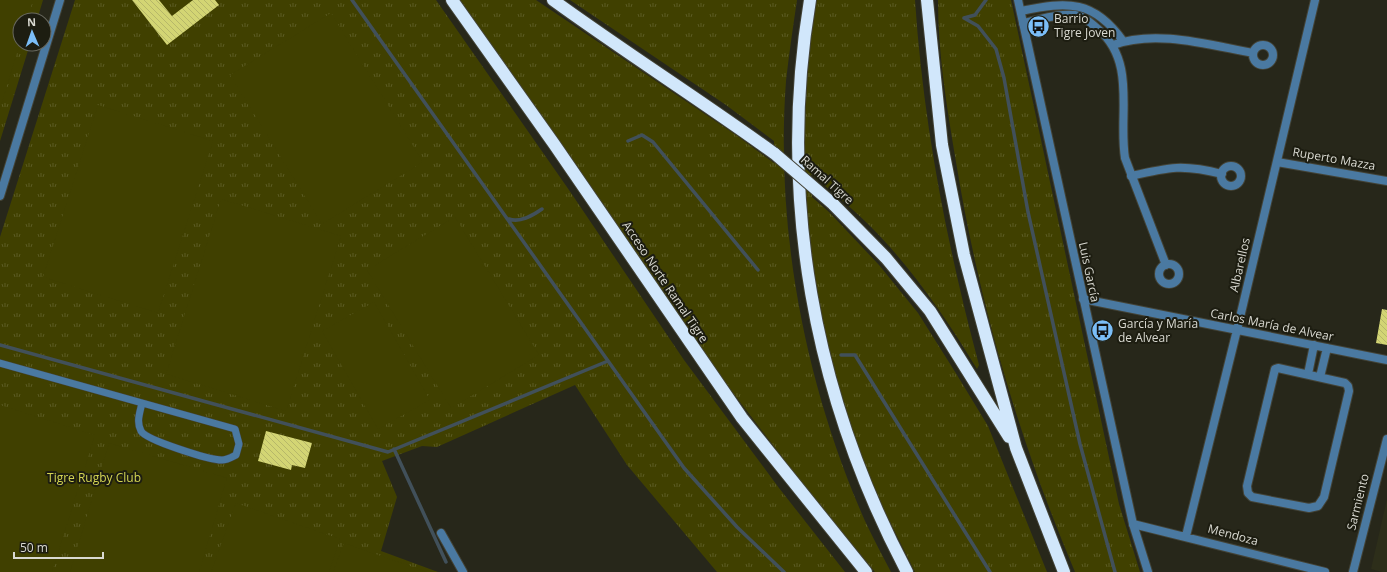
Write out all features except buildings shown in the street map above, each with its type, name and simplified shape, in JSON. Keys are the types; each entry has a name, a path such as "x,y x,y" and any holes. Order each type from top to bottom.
{"highway":[{"name":"Acceso Norte Ramal Tigre","path":"452,0 554,144 742,418 866,572"},
{"name":"Ramal Tigre","path":"553,0 611,43 726,119 775,154 833,204 886,258 930,311 1016,448"},
{"path":"810,0 800,79 797,150 799,207 809,287 824,360 846,436 874,503 907,572"},
{"path":"927,0 942,145 964,255 1016,448 1064,572"}],"street":[{"path":"0,196 60,0"},
{"name":"Luis García","path":"1018,0 1133,524 1148,572"},
{"name":"Albarellos","path":"1186,536 1237,330 1315,0"},
{"path":"1021,11 1058,4 1078,5 1090,9 1102,16 1114,28 1123,42"},
{"path":"1023,24 1062,16 1075,15 1088,20 1114,45 1120,63 1123,81 1125,106 1122,143 1125,158 1166,265"},
{"path":"1114,45 1123,42 1161,39 1187,41 1253,53"},
{"name":"Ruperto Mazza","path":"1277,162 1387,181"},
{"path":"1131,176 1166,168 1182,167 1195,167 1222,174"},
{"name":"Carlos María de Alvear","path":"1083,299 1387,360"},
{"path":"1308,374 1314,345"},
{"path":"1320,377 1327,348"},
{"path":"1278,368 1308,374 1344,383 1348,386 1349,391 1324,497 1318,506 1309,508 1252,497 1248,493 1247,486 1275,369 1278,368"},
{"name":"Sarmiento","path":"1353,572 1387,439"},
{"name":"Mendoza","path":"1133,524 1186,536 1325,572"},
{"path":"442,534 463,572"}],"lane":[{"path":"0,363 235,429 239,444 236,455 222,460 210,458 150,438 141,432 139,426 138,419 142,403"}],"shaded area":[{"path":"1387,499 1387,572 1382,572 1371,569"}],"green space":[{"path":"0,0 43,0 39,12 12,12 12,52 28,52 0,141"},
{"path":"0,0 33,0 29,12 12,12 12,52 17,52 0,109"},
{"name":"Tigre Rugby Club","path":"75,0 436,0 569,190 684,360 779,488 845,572 717,572 627,465 575,385 437,447 422,446 382,461 397,497 381,551 438,572 0,572 0,237"},
{"path":"460,0 536,0 736,135 774,163 774,141 726,105 570,0 797,0 786,81 784,137 785,193 790,249 799,306 811,361 826,416 844,469 865,521 891,572 875,572 811,495 711,364"},
{"path":"816,0 915,0 930,138 947,229 967,320 979,365 977,369 941,312 900,259 863,219 811,174 812,197 829,212 879,265 918,313 957,375 988,426 1047,572 915,572 885,512 859,451 833,367 819,305 808,234 802,162 807,68"},
{"path":"938,0 1011,0 1119,504 1140,572 1075,572 1036,472 1003,370 976,267 965,215 944,81 938,21"},
{"path":"331,13 423,162 322,224 230,75"},
{"path":"98,105 213,141 158,313 43,277"},
{"path":"221,199 341,236 286,411 166,374"},
{"path":"455,217 539,355 451,408 367,270"},
{"path":"374,302 430,400 378,429 322,331"},
{"path":"0,405 95,435 52,572 0,572"},
{"path":"109,443 227,478 199,572 70,572"},
{"path":"236,503 340,539 329,572 211,572"},
{"path":"344,543 427,572 333,572"}],"waterway":[{"path":"352,0 684,468 737,527 784,572"},
{"path":"964,18 975,15 986,0"},
{"path":"964,18 978,26 996,49 1004,78 1028,212 1080,444 1115,572"},
{"path":"628,141 642,135 653,142 758,270"},
{"path":"509,219 522,219 542,209"},
{"path":"0,345 388,452 608,361"},
{"path":"841,355 855,355 990,572"},
{"path":"394,449 446,562"}],"place":[{"name":"Barrio Tigre Joven","path":"1038,26"},
{"name":"García y María de Alvear","path":"1102,331"}]}
